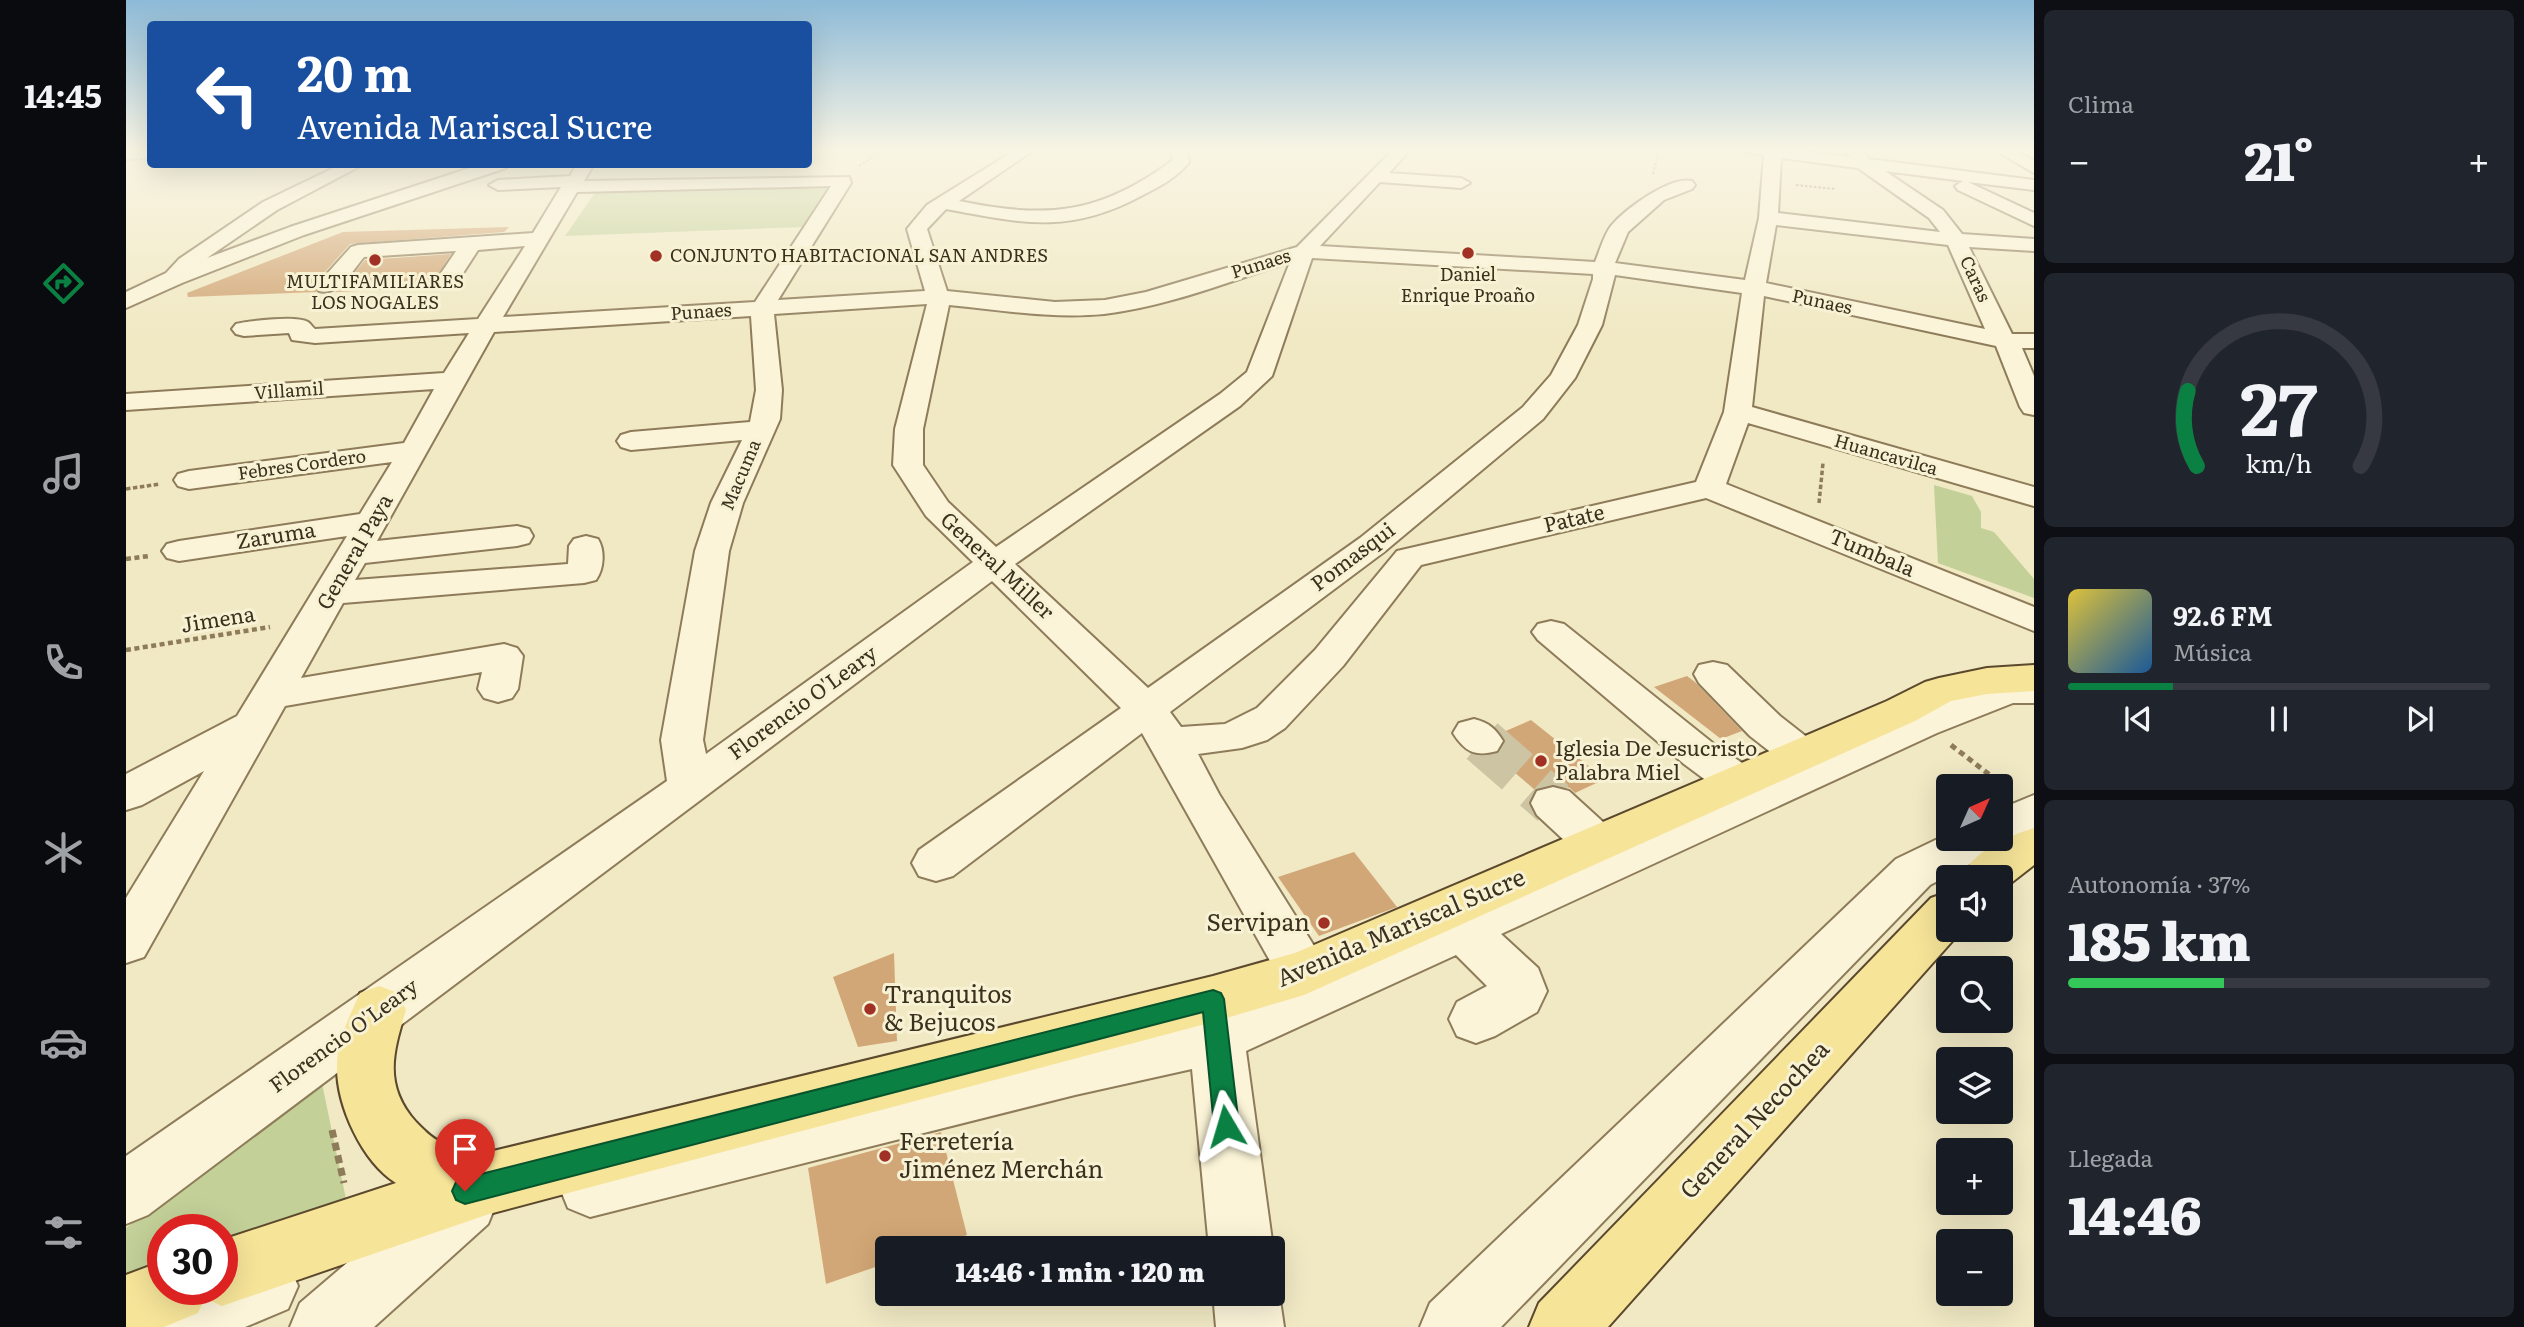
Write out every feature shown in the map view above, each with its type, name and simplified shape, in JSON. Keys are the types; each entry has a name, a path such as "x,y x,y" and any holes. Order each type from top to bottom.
{"main road":[{"name":"Avenida Mariscal Sucre","path":"238,1268 489,1183 1215,1019 1304,973 1454,920 1598,844 1901,711 1940,691 1987,681 2034,678"},
{"path":"2001,865 2017,853 2034,846"},
{"name":"General Necochea","path":"1563,1327 1936,925"},
{"path":"379,1010 365,1053 369,1098 386,1132 412,1158 442,1172 489,1183"},
{"path":"126,1308 147,1300"}],"street":[{"path":"174,278 186,263 263,211"},
{"path":"126,301 174,278 356,211"},
{"name":"General Paya","path":"126,942 373,522 452,380 556,211"},
{"path":"762,308 824,211"},
{"name":"General Miller","path":"934,211 917,229 938,297 909,429 908,465 937,509 996,562 1159,726 1201,802 1304,973"},
{"path":"983,211 1015,217 1052,218 1091,211"},
{"name":"Florencio O'Leary","path":"126,1193 690,787 996,562 1230,400 1258,376 1304,251 1342,211"},
{"name":"Pomasqui","path":"936,863 1159,726 1372,545 1533,413 1562,378 1590,325 1604,279 1604,268 1619,229 1640,211"},
{"path":"1709,488 1738,412 1754,288 1769,211"},
{"name":"Caras","path":"1932,211 1956,240 1998,331 2006,341 2034,407"},
{"path":"2016,211 2034,220"},
{"path":"1768,218 1956,240 2034,245"},
{"path":"327,286 358,251 538,239"},
{"path":"448,279 471,244"},
{"name":"Punaes","path":"244,328 294,326 300,327 301,335 316,337 938,297 1055,309 1105,307 1150,298 1304,251 1604,268 1754,288 2006,341 2034,341"},
{"name":"Macuma","path":"690,787 682,740 712,551 727,503 766,419 769,390 762,308"},
{"name":"Villamil","path":"126,402 452,380"},
{"name":"Huancavilca","path":"1738,412 2034,497"},
{"path":"631,441 761,429"},
{"name":"Febres Cordero","path":"189,480 414,450"},
{"name":"Tumbala","path":"1709,488 2034,620"},
{"name":"Patate","path":"1409,558 1709,488"},
{"name":"Zaruma","path":"179,551 373,522"},
{"path":"354,554 517,536"},
{"path":"1159,726 1227,738 1252,730 1271,718 1329,658 1409,558 1394,549 1372,545"},
{"path":"323,607 584,573 586,546"},
{"path":"1551,632 1699,754 1739,782"},
{"path":"126,794 260,711 504,656 498,689"},
{"path":"1713,674 1765,726 1802,755"},
{"path":"159,1327 349,1254 442,1223 1075,1069 1215,1019 1922,723 2009,690 2034,690"},
{"path":"1553,803 1598,844"},
{"path":"1454,1327 1913,872 1955,851"},
{"path":"1454,920 1519,984 1521,991 1518,996 1476,1019"},
{"path":"1215,1019 1240,1236"},
{"path":"324,1327 489,1183"},
{"path":"1248,1306 1250,1327"}],"path":[{"path":"1817,530 1825,438"},
{"name":"Jimena","path":"126,650 323,607"},
{"path":"1922,723 2016,812"},
{"path":"331,1122 346,1193"}],"green space":[{"path":"582,211 813,211 802,227 565,236"},
{"path":"1934,485 1972,496 1981,512 1981,528 1994,532 2034,579 2034,598 1938,563"},
{"path":"319,1069 346,1199 238,1241 238,1214 147,1214 147,1276 126,1284 126,1228"}],"building":[{"path":"509,227 504,232 350,244 314,284 317,292 188,297 187,293 343,232"},
{"path":"451,254 435,280 440,287 451,287 335,292 365,260"},
{"path":"1687,676 1742,731 1721,739 1654,687"},
{"name":"Iglesia De Jesucristo Palabra Miel","path":"1531,720 1605,779 1575,793 1570,788 1554,784 1535,790 1493,754 1499,752 1505,742 1501,733"},
{"path":"1354,852 1397,907 1319,936 1278,877"},
{"name":"Tranquitos & Bejucos","path":"894,953 897,1041 858,1047 833,977"},
{"path":"941,1132 967,1235 875,1236 875,1267 826,1284 808,1168"}],"tunnel":[{"path":"1482,741 1553,803"}],"place":[{"name":"Daniel Enrique Proaño","path":"1468,253"},
{"name":"CONJUNTO HABITACIONAL SAN ANDRES","path":"656,256"},
{"name":"MULTIFAMILIARES LOS NOGALES","path":"375,260"},
{"name":"Iglesia De Jesucristo Palabra Miel","path":"1541,761"},
{"name":"Servipan","path":"1324,923"},
{"name":"Tranquitos & Bejucos","path":"870,1009"},
{"name":"Ferretería Jiménez Merchán","path":"885,1156"}],"route":[{"path":"465,1191 1213,999 1226,1126"}]}
